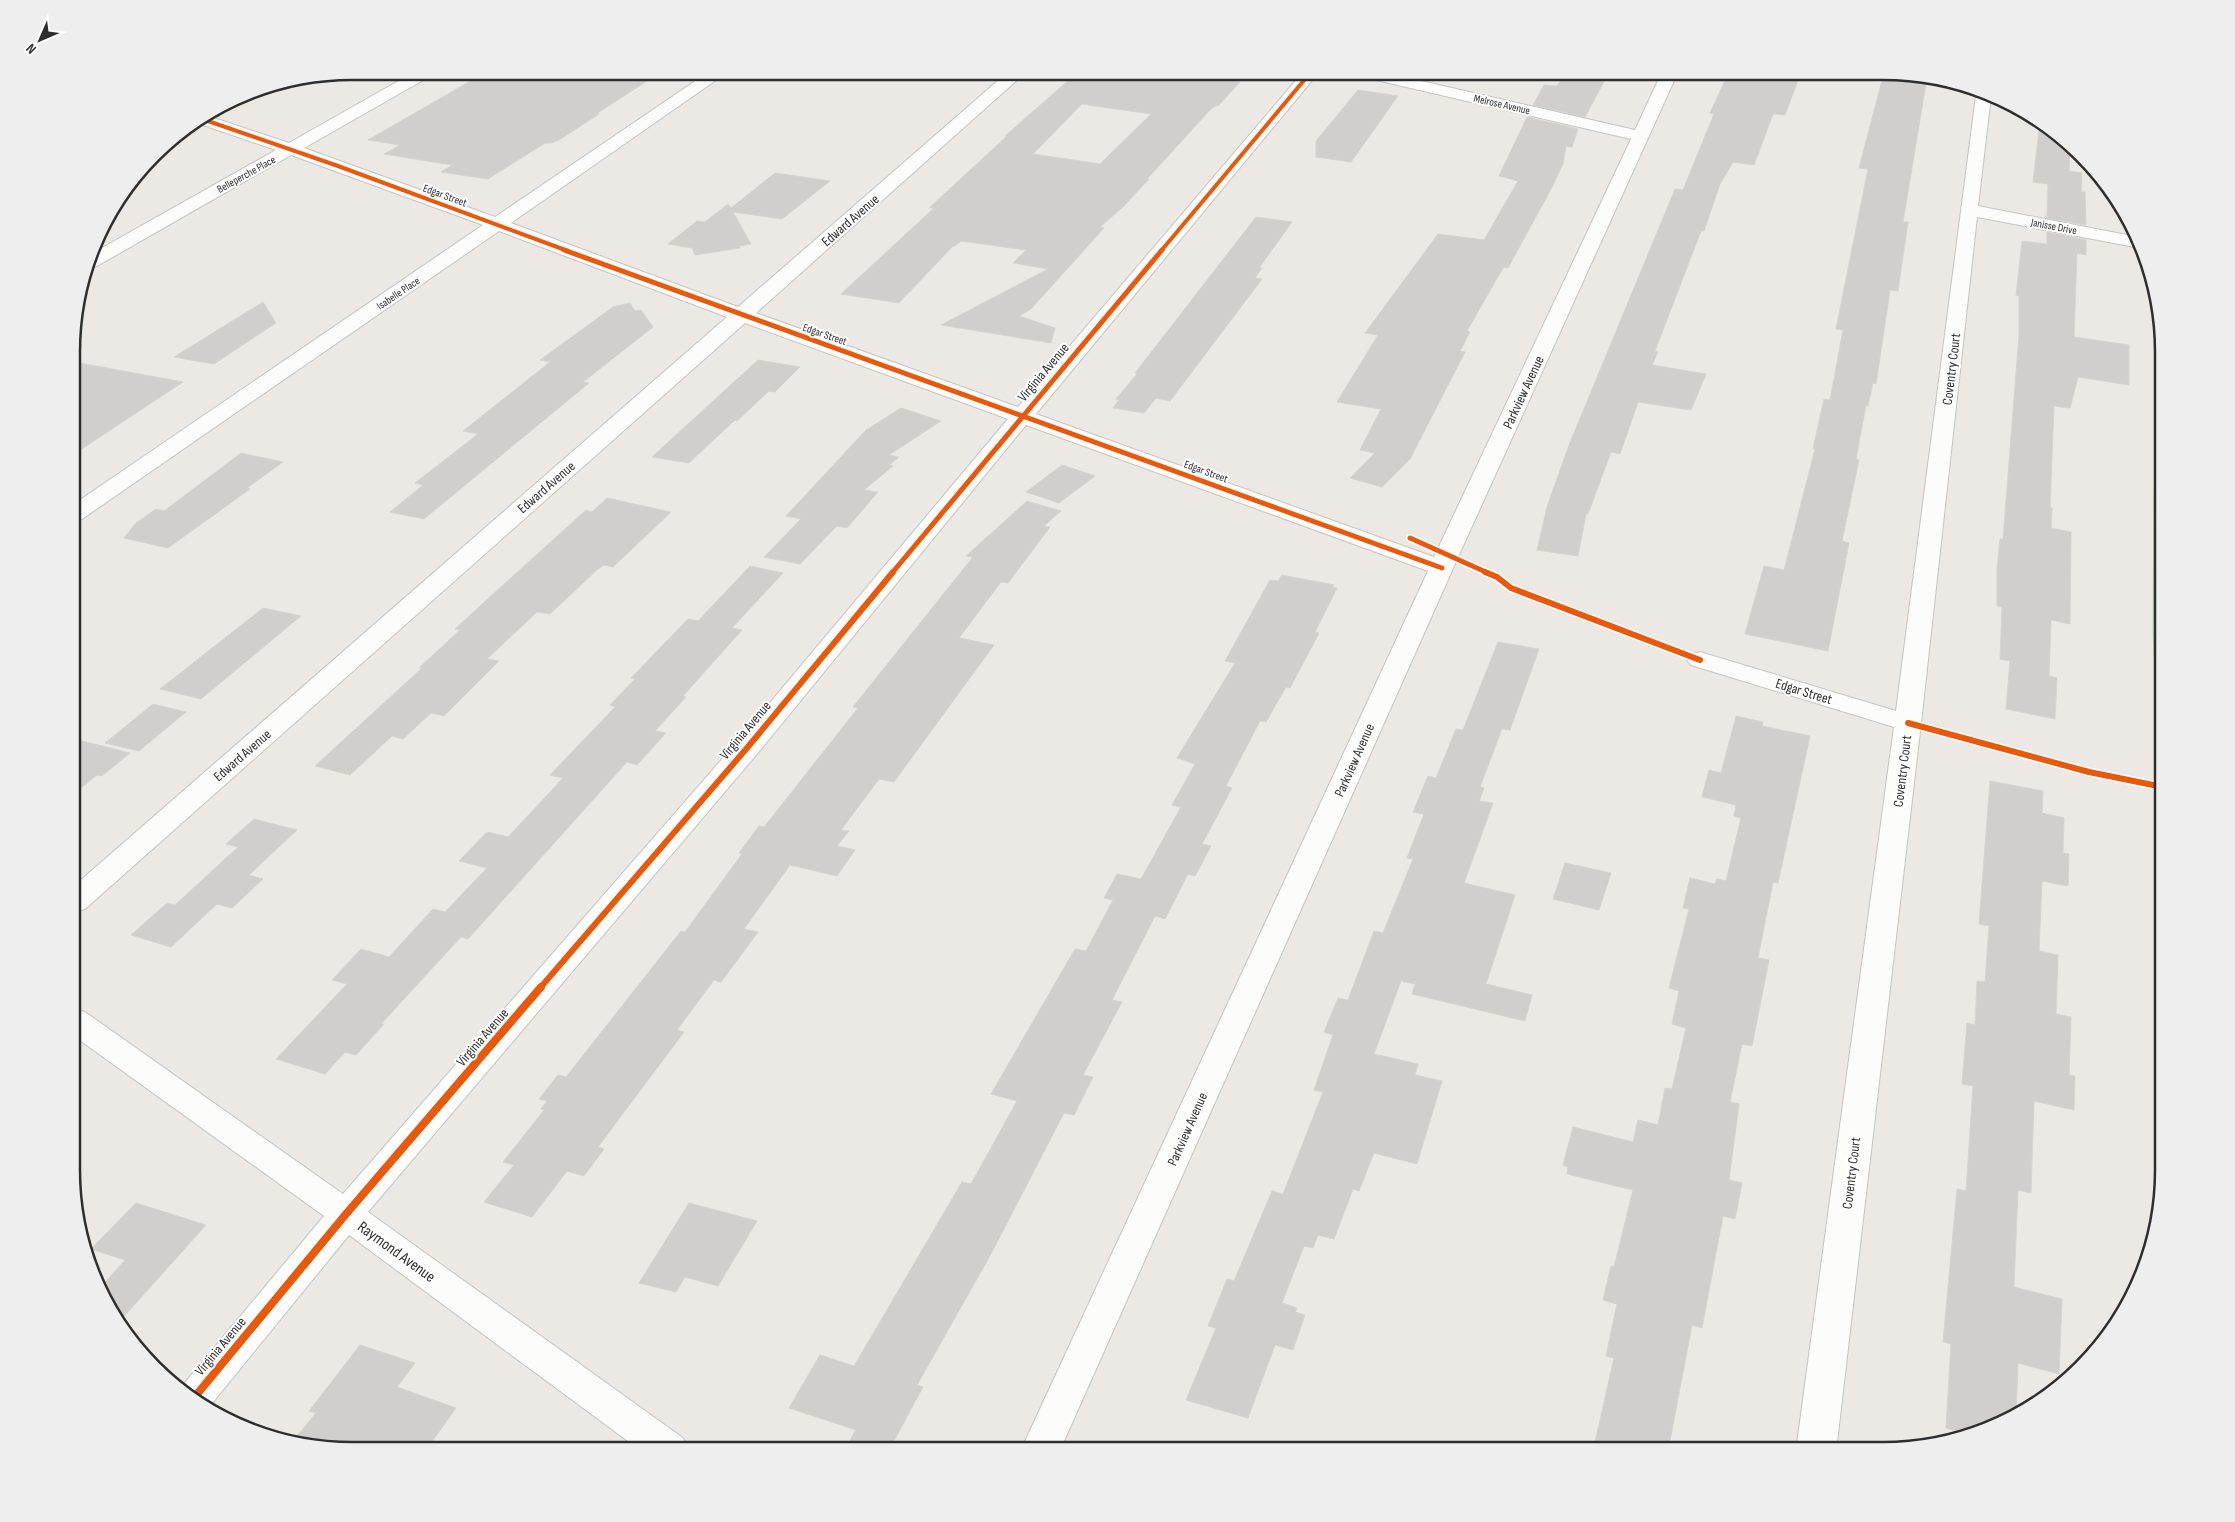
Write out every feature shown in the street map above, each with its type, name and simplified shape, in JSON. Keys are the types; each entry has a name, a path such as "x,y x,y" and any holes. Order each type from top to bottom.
{"street":[{"name":"Belleperche Place","path":"97,258 412,80"},
{"name":"Isabelle Place","path":"80,510 708,80"},
{"name":"Edward Avenue","path":"80,897 1009,80"},
{"name":"Virginia Avenue","path":"197,1393 346,1214 747,748 1304,80"},
{"name":"Melrose Avenue","path":"1398,80 1641,136"},
{"name":"Parkview Avenue","path":"1045,1442 1666,80"},
{"name":"Coventry Court","path":"1817,1442 1908,723 1982,99"},
{"name":"Edgar Street","path":"208,121 291,149 741,315 1023,415 1442,568"},
{"name":"Janisse Drive","path":"1970,210 2131,241"},
{"name":"Edgar Street","path":"1700,660 1908,723"},
{"name":"Raymond Avenue","path":"80,1024 346,1214 658,1442"}],"green space":[{"path":"2155,388 2155,674 2152,630"}],"building":[{"path":"472,80 648,80 559,140 545,143 488,179 441,172 452,165 384,154 400,145 368,140"},
{"path":"1069,80 1237,80 1240,82 1218,106 1211,109 1124,206 1100,227 1104,228 1031,309 1019,316 1055,328 1051,343 941,325 1048,269 1013,263 1026,250 961,241 953,246 899,303 841,294 934,208 929,208","holes":["1082,104 1151,114 1100,164 1033,154"]},
{"path":"1561,80 1605,80 1585,117 1533,105 1544,85 1557,86"},
{"path":"1725,80 1798,80 1785,115 1773,114 1754,165 1733,162 1720,184 1704,231 1701,231 1655,351 1658,352 1652,365 1706,374 1691,410 1638,402 1620,454 1611,452 1588,514 1586,514 1578,556 1537,550 1547,507 1569,445 1675,189 1683,190 1714,114 1710,113"},
{"path":"1882,80 1926,83 1903,222 1908,222 1898,291 1890,290 1876,384 1873,383 1868,406 1866,405 1856,459 1859,460 1842,541 1849,543 1828,651 1745,634 1764,566 1784,570 1815,449 1813,449 1824,399 1830,400 1843,330 1836,329 1868,169 1859,168"},
{"path":"1358,90 1398,96 1351,162 1316,157 1316,141"},
{"path":"1527,117 1578,129 1572,147 1566,146 1563,164 1550,191 1508,268 1504,267 1500,273 1467,331 1470,332 1460,351 1465,352 1410,459 1382,487 1350,478 1375,453 1360,450 1381,409 1337,402 1378,335 1365,333 1438,234 1484,240 1518,181 1499,176"},
{"path":"2039,130 2070,155 2069,171 2082,173 2081,192 2085,192 2086,225 2047,218 2048,184 2033,182"},
{"path":"775,173 830,181 782,219 733,212 751,244 739,246 740,248 695,255 692,248 668,244 697,221 705,222 728,204 731,208"},
{"path":"1256,217 1292,222 1259,268 1262,268 1255,278 1262,279 1170,401 1156,398 1144,413 1113,408 1119,400 1116,399 1137,374 1135,373"},
{"path":"2047,232 2086,240 2086,255 2077,253 2074,337 2129,345 2129,385 2078,377 2070,408 2054,406 2050,507 2052,508 2051,528 2071,532 2070,624 2051,620 2049,676 2057,678 2055,719 2006,709 2010,661 2000,659 2002,607 1997,606 1997,569 2000,539 2003,539 2019,335 2019,296 2016,295 2022,241 2047,244"},
{"path":"263,302 276,323 214,364 174,357"},
{"path":"630,303 635,311 641,310 653,327 583,382 589,383 424,519 390,512 423,485 415,483 478,434 463,431 550,362 540,360 613,307"},
{"path":"758,360 800,367 775,392 769,391 689,463 652,457"},
{"path":"80,363 183,382 80,450"},
{"path":"901,408 941,421 889,455 899,457 889,465 893,466 864,490 878,492 847,528 837,526 800,564 764,557 801,519 786,516 866,430"},
{"path":"241,453 283,462 247,488 250,489 168,548 124,538 136,523 156,509 164,511"},
{"path":"1062,465 1095,476 1059,503 1026,492"},
{"path":"607,498 671,512 613,567 604,565 598,569 550,614 537,612 487,659 499,661 444,716 431,713 403,739 392,736 350,775 315,766 422,668 419,668 460,630 455,629 492,595 586,510 592,512"},
{"path":"1027,501 1061,511 1044,526 1050,527 1008,583 1001,582 959,638 994,645 894,782 879,779 841,830 849,831 837,846 855,850 837,876 790,865 744,929 758,932 721,982 714,980 677,1030 684,1032 598,1147 604,1149 584,1176 567,1171 532,1217 484,1202 514,1165 503,1162 544,1110 541,1109 547,1101 539,1099 558,1075 566,1077 681,931 685,932 742,854 739,853 759,826 764,827 858,708 853,707 973,557 966,556"},
{"path":"750,566 783,573 732,628 742,630 683,696 686,697 655,731 666,733 637,765 627,762 468,939 461,937 381,1024 384,1024 356,1055 345,1052 325,1074 276,1059 347,984 332,980 361,949 389,957 433,909 445,912 487,868 459,861 487,832 508,837 563,778 550,775 615,707 610,705 635,679 631,678 688,619 698,621"},
{"path":"1282,575 1334,585 1332,587 1337,588 1315,632 1319,633 1290,688 1286,687 1266,722 1260,721 1226,786 1232,788 1202,844 1211,846 1195,876 1188,874 1165,919 1155,916 1112,1000 1122,1002 1083,1075 1093,1077 1074,1115 1064,1113 991,1254 917,1385 923,1387 893,1442 849,1442 856,1430 789,1408 820,1355 854,1366 962,1182 971,1184 1017,1101 991,1094 1075,949 1086,951 1113,900 1104,898 1117,874 1141,879 1181,807 1172,805 1195,764 1177,758 1235,663 1225,661 1270,580 1278,581"},
{"path":"263,608 301,616 201,699 160,689"},
{"path":"1498,642 1539,649 1510,730 1502,729 1480,787 1484,788 1479,801 1493,803 1464,883 1515,895 1486,984 1532,995 1525,1021 1412,994 1415,984 1401,981 1374,1054 1418,1064 1415,1075 1442,1081 1417,1164 1374,1153 1359,1191 1353,1189 1334,1239 1318,1235 1313,1248 1304,1246 1282,1303 1297,1308 1295,1312 1305,1315 1293,1350 1275,1345 1248,1418 1186,1400 1216,1328 1208,1326 1227,1279 1234,1281 1272,1191 1283,1194 1323,1092 1314,1090 1333,1035 1324,1032 1338,998 1348,1000 1374,931 1383,933 1413,859 1407,858 1424,814 1413,812 1428,776 1436,778 1456,729 1463,730"},
{"path":"153,704 186,712 139,751 105,743"},
{"path":"1736,716 1763,722 1762,726 1810,736 1778,883 1773,882 1758,958 1769,960 1752,1046 1742,1044 1730,1102 1739,1104 1729,1180 1742,1183 1735,1219 1723,1216 1702,1328 1692,1325 1670,1442 1595,1442 1614,1358 1606,1356 1617,1304 1603,1300 1611,1266 1614,1267 1633,1190 1567,1174 1568,1167 1563,1165 1573,1127 1633,1142 1638,1120 1658,1125 1665,1088 1672,1089 1686,1028 1672,1024 1679,991 1669,988 1689,909 1683,908 1690,878 1715,884 1717,879 1726,881 1741,818 1734,816 1736,805 1702,797 1709,770 1721,773"},
{"path":"80,740 130,753 102,776 97,775 80,789"},
{"path":"1990,781 2043,791 2042,813 2064,818 2063,853 2069,854 2068,886 2042,881 2039,951 2058,955 2056,1014 2071,1017 2069,1075 2075,1076 2074,1110 2034,1101 2031,1193 2018,1190 2014,1287 2062,1299 2059,1374 2018,1363 2016,1407 1959,1431 1946,1428 1951,1344 1943,1342 1957,1189 1966,1191 1973,1086 1962,1084 1967,1023 1975,1025 1977,981 1985,982 1989,926 1979,924"},
{"path":"254,819 297,830 249,875 263,879 232,908 217,904 171,947 131,935 167,903 175,905 238,847 226,844"},
{"path":"1565,863 1611,873 1599,910 1553,899"},
{"path":"136,1203 206,1225 123,1317 105,1283 125,1260 91,1248"},
{"path":"689,1203 757,1221 718,1286 685,1277 676,1292 639,1283"},
{"path":"360,1345 415,1363 397,1387 456,1408 432,1442 352,1442 317,1440 297,1436 316,1413 309,1411"}],"cycle path":[{"path":"198,1394 346,1214 747,748 1304,80"},
{"path":"208,121 338,166 676,291 1442,568"},
{"path":"1410,538 1497,577 1511,588 1700,660"},
{"path":"1908,723 2089,772 2155,785"}]}
